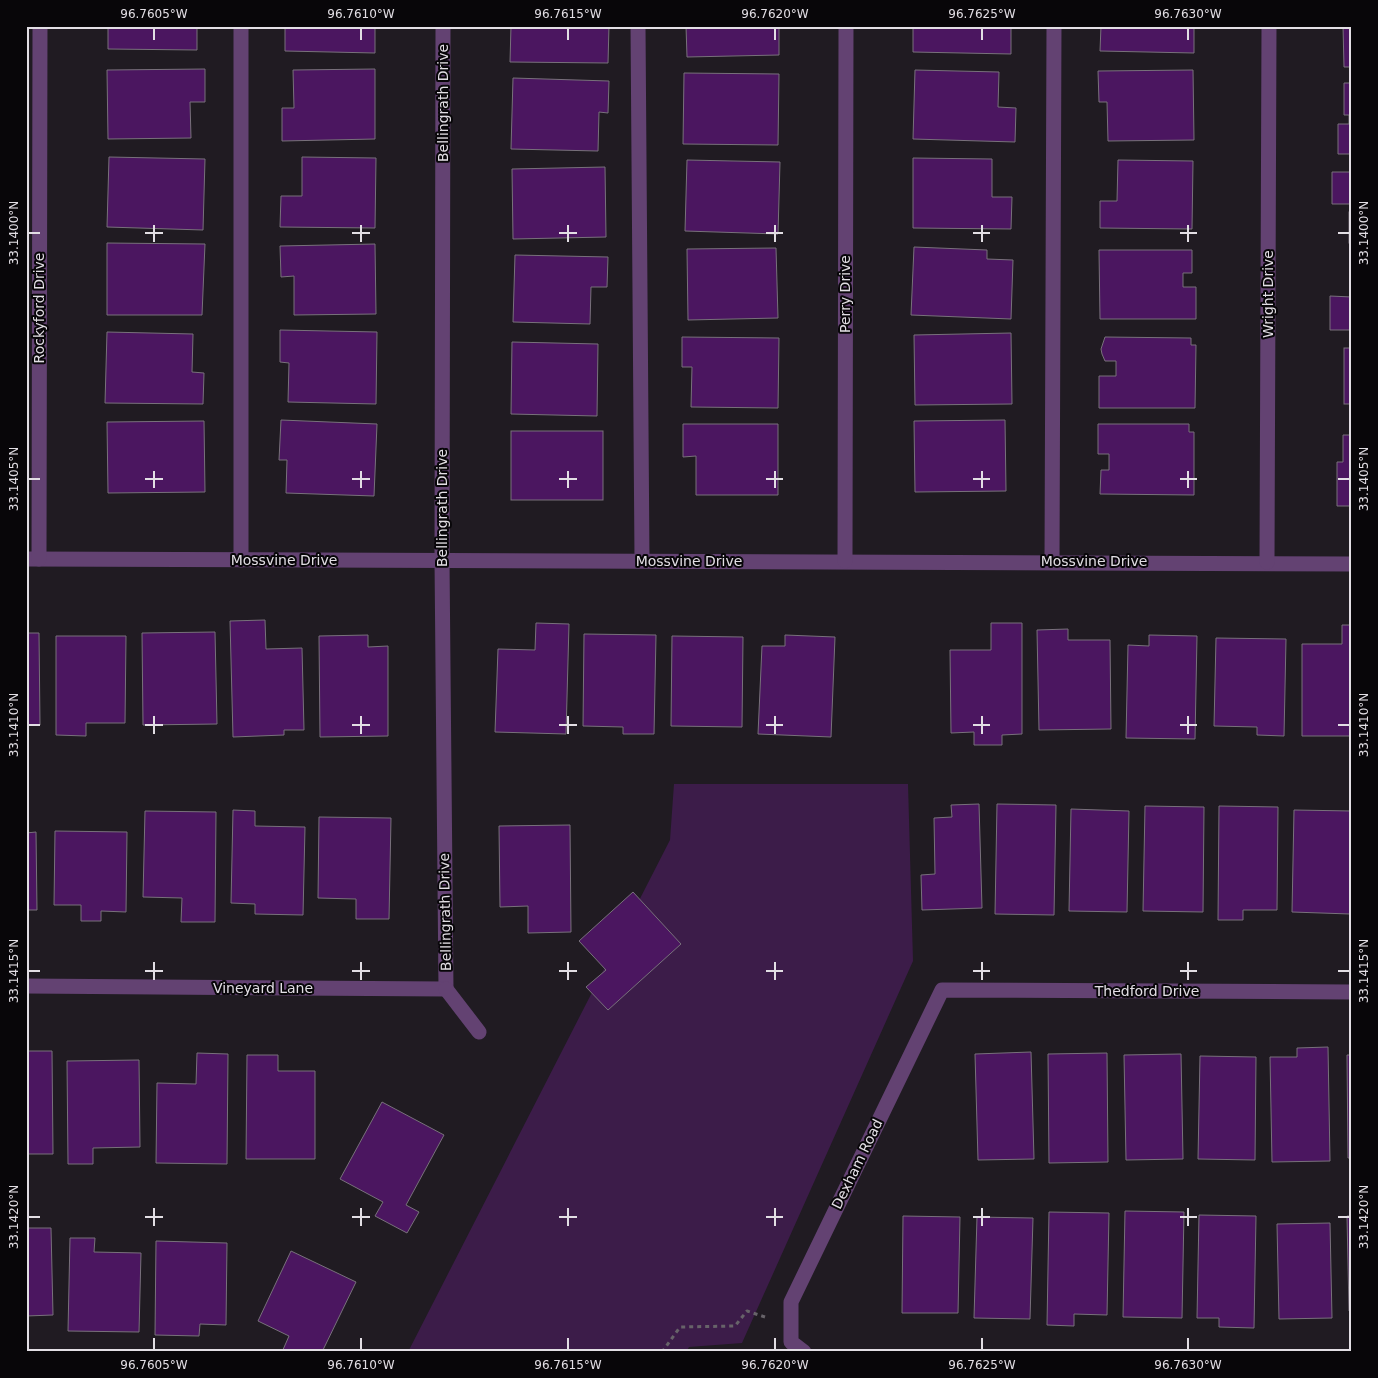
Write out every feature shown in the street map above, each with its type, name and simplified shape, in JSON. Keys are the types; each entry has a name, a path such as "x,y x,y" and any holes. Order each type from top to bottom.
{"street":[{"name":"Rockyford Drive","path":"33,559 40,26"},
{"path":"241,26 241,560"},
{"name":"Bellingrath Drive","path":"443,26 442,560 446,989"},
{"path":"638,26 642,560"},
{"name":"Perry Drive","path":"845,561 846,26"},
{"path":"1052,561 1054,26"},
{"name":"Wright Drive","path":"1268,562 1269,26"},
{"name":"Mossvine Drive","path":"33,559 1052,561 1352,564"},
{"name":"Vineyard Lane","path":"26,986 446,989"},
{"path":"446,989 479,1032"},
{"name":"Thedford Drive","path":"942,990 1352,992"},
{"name":"Dexham Road","path":"804,1352 791,1342 791,1302 942,990"}],"path":[{"path":"662,1352 680,1327 735,1326 747,1311"}],"shaded area":[{"path":"674,784 908,784 913,961 742,1343 689,1347 686,1352 408,1352 670,840"}],"building":[{"path":"108,26 197,26 197,50 108,49"},
{"path":"285,26 375,26 375,53 285,51"},
{"path":"511,26 609,26 608,63 510,62"},
{"path":"686,26 779,26 779,55 687,57"},
{"path":"913,26 1011,26 1011,54 913,52"},
{"path":"1101,26 1194,26 1194,53 1100,51"},
{"path":"1343,26 1352,26 1352,67 1344,67"},
{"path":"205,69 205,102 190,102 191,138 108,139 107,70"},
{"path":"375,69 375,139 282,141 282,108 294,108 293,70"},
{"path":"915,70 999,72 998,107 1016,108 1015,142 913,139"},
{"path":"1193,70 1194,140 1108,141 1107,102 1099,102 1098,71"},
{"path":"684,73 779,74 778,145 683,144"},
{"path":"513,78 609,81 608,113 599,112 598,151 511,149"},
{"path":"1344,83 1352,83 1352,154 1338,154 1338,124 1349,124 1349,115 1344,115"},
{"path":"109,157 205,159 203,230 107,227"},
{"path":"302,157 376,158 375,228 280,227 281,196 302,196"},
{"path":"913,158 992,159 992,197 1012,197 1011,229 913,228"},
{"path":"687,160 780,162 778,234 685,231"},
{"path":"1118,160 1193,161 1192,229 1100,228 1100,201 1117,201"},
{"path":"605,167 606,237 513,239 512,169"},
{"path":"1332,172 1352,172 1350,204 1332,204"},
{"path":"1349,212 1352,212 1352,243 1349,243"},
{"path":"107,243 205,244 202,315 107,315"},
{"path":"375,244 376,314 294,315 294,276 281,277 280,246"},
{"path":"914,247 987,250 987,259 1013,260 1011,319 911,315"},
{"path":"776,248 778,318 688,320 687,249"},
{"path":"1099,250 1192,250 1192,273 1183,273 1183,287 1196,287 1196,319 1100,319"},
{"path":"515,255 608,257 607,287 591,287 590,324 513,322"},
{"path":"1330,296 1352,297 1352,330 1330,330"},
{"path":"280,330 377,332 376,404 288,402 289,363 280,362"},
{"path":"107,332 193,334 192,372 204,373 203,404 105,403"},
{"path":"1011,333 1012,404 915,405 914,335"},
{"path":"682,337 779,338 778,408 691,407 692,367 682,367"},
{"path":"1105,337 1191,338 1191,345 1196,345 1195,408 1099,408 1099,376 1116,376 1116,361 1105,361 1102,354 1101,349"},
{"path":"512,342 598,344 597,416 511,414"},
{"path":"1344,348 1352,348 1352,404 1344,404"},
{"path":"281,420 377,424 374,496 286,493 287,460 279,460"},
{"path":"1005,420 1006,491 915,492 914,421"},
{"path":"204,421 205,492 108,493 107,422"},
{"path":"683,424 778,424 778,495 696,495 696,456 683,457"},
{"path":"1098,424 1189,424 1189,432 1194,432 1194,495 1100,494 1101,470 1109,470 1109,454 1098,454"},
{"path":"511,431 603,431 603,500 511,500"},
{"path":"1343,435 1352,435 1352,506 1337,506 1337,462 1343,462"},
{"path":"265,620 266,649 302,648 304,730 284,730 284,735 233,737 230,621"},
{"path":"536,623 569,624 566,734 495,732 498,649 535,650"},
{"path":"991,623 1022,623 1022,734 1002,735 1002,745 974,745 974,732 951,733 950,650 991,650"},
{"path":"1342,625 1352,625 1352,736 1302,736 1302,644 1342,644"},
{"path":"1068,629 1068,640 1110,640 1111,729 1039,730 1037,630"},
{"path":"215,632 217,724 143,725 142,633"},
{"path":"26,633 39,633 40,725 26,725"},
{"path":"584,634 656,635 654,734 623,734 623,727 583,726"},
{"path":"368,635 368,647 388,646 388,736 320,737 319,636"},
{"path":"785,635 835,637 831,737 758,734 762,646 785,646"},
{"path":"1149,635 1197,636 1195,739 1126,738 1128,645 1149,646"},
{"path":"56,636 126,636 125,723 86,723 86,736 56,735"},
{"path":"672,636 743,637 742,727 671,726"},
{"path":"1216,638 1286,639 1284,736 1257,735 1257,727 1214,726"},
{"path":"979,804 982,908 922,910 921,875 935,874 934,818 952,817 951,805"},
{"path":"997,804 1056,805 1054,915 995,914"},
{"path":"1145,806 1204,807 1203,912 1143,911"},
{"path":"1219,806 1278,807 1277,910 1243,910 1243,920 1218,920"},
{"path":"1071,809 1129,811 1127,912 1069,911"},
{"path":"233,810 255,811 255,826 305,827 303,915 255,914 255,904 231,903"},
{"path":"1294,810 1352,811 1350,914 1292,912"},
{"path":"145,811 216,812 215,922 181,922 182,898 143,897"},
{"path":"319,817 391,818 389,919 356,919 356,899 318,898"},
{"path":"570,825 571,932 528,933 528,906 500,907 499,826"},
{"path":"55,831 127,832 126,912 101,911 101,921 81,921 81,905 54,905"},
{"path":"36,832 37,910 26,910 26,833"},
{"path":"633,892 681,944 608,1010 586,987 606,970 579,941"},
{"path":"1328,1047 1330,1161 1272,1162 1270,1057 1297,1057 1297,1048"},
{"path":"26,1051 52,1051 53,1154 26,1154"},
{"path":"1031,1052 1034,1159 978,1160 975,1054"},
{"path":"197,1053 228,1054 227,1164 156,1163 157,1083 196,1084"},
{"path":"1107,1053 1108,1162 1049,1163 1048,1054"},
{"path":"1181,1054 1183,1159 1126,1160 1124,1055"},
{"path":"247,1055 278,1055 278,1071 315,1071 315,1159 246,1159"},
{"path":"1347,1055 1352,1055 1352,1158 1348,1158"},
{"path":"1200,1056 1256,1057 1255,1160 1198,1159"},
{"path":"139,1060 140,1147 93,1148 93,1164 68,1164 67,1061"},
{"path":"382,1102 444,1135 406,1205 419,1212 407,1233 375,1216 383,1202 340,1179"},
{"path":"1125,1211 1184,1212 1182,1318 1123,1317"},
{"path":"1049,1212 1109,1213 1107,1315 1074,1314 1074,1326 1047,1325"},
{"path":"1199,1215 1256,1216 1254,1328 1219,1327 1219,1318 1197,1318"},
{"path":"903,1216 960,1217 958,1313 902,1313"},
{"path":"1347,1216 1352,1216 1352,1311 1349,1311"},
{"path":"977,1217 1033,1218 1030,1319 974,1318"},
{"path":"1330,1223 1332,1318 1279,1319 1277,1224"},
{"path":"26,1228 51,1228 53,1315 26,1316"},
{"path":"70,1238 95,1238 94,1252 141,1253 139,1332 68,1331"},
{"path":"156,1241 227,1243 226,1325 200,1324 199,1336 155,1335"},
{"path":"291,1251 356,1282 322,1352 282,1352 289,1336 258,1321"}]}
